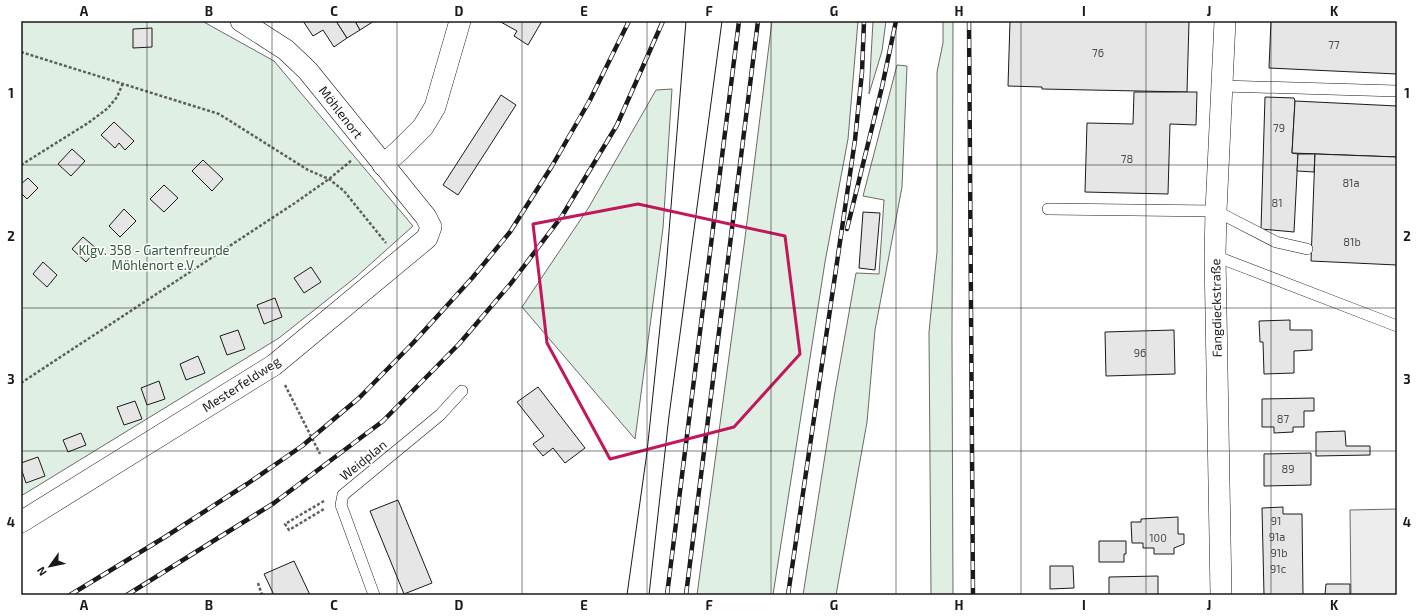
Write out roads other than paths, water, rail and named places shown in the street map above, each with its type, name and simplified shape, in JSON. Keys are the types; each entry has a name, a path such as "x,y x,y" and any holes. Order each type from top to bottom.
{"street":[{"name":"Möhlenort","path":"241,21 286,50 308,71 426,217"},
{"path":"383,165 423,127 435,107 460,21"},
{"name":"Fangdieckstraße","path":"1221,595 1215,256 1225,21"},
{"name":"Mesterfeldweg","path":"21,522 274,364 427,238 431,227 426,217"}],"lane":[{"path":"1222,86 1397,91"},
{"path":"1048,209 1216,211 1276,242 1307,249"},
{"path":"1215,256 1397,326"},
{"name":"Weidplan","path":"374,595 341,504 343,495 440,415 462,391"}],"tram line":[{"path":"627,595 647,452 666,269 686,21"},
{"path":"649,595 669,416 722,21"}],"railway":[{"path":"70,595 165,537 247,484 302,446 359,398 413,343 473,277 510,232 552,166 590,100 629,21"},
{"path":"127,595 274,503 383,421 459,344 512,282 562,216 617,125 663,21"},
{"path":"667,595 739,21"},
{"path":"686,595 758,21"},
{"path":"788,595 855,140 862,72 864,21"},
{"path":"847,229 882,87 896,21"},
{"path":"969,21 973,595"}],"park label":[{"name":"Klgv. 358 - Gartenfreunde Möhlenort e.V.","path":"154,258"}]}
